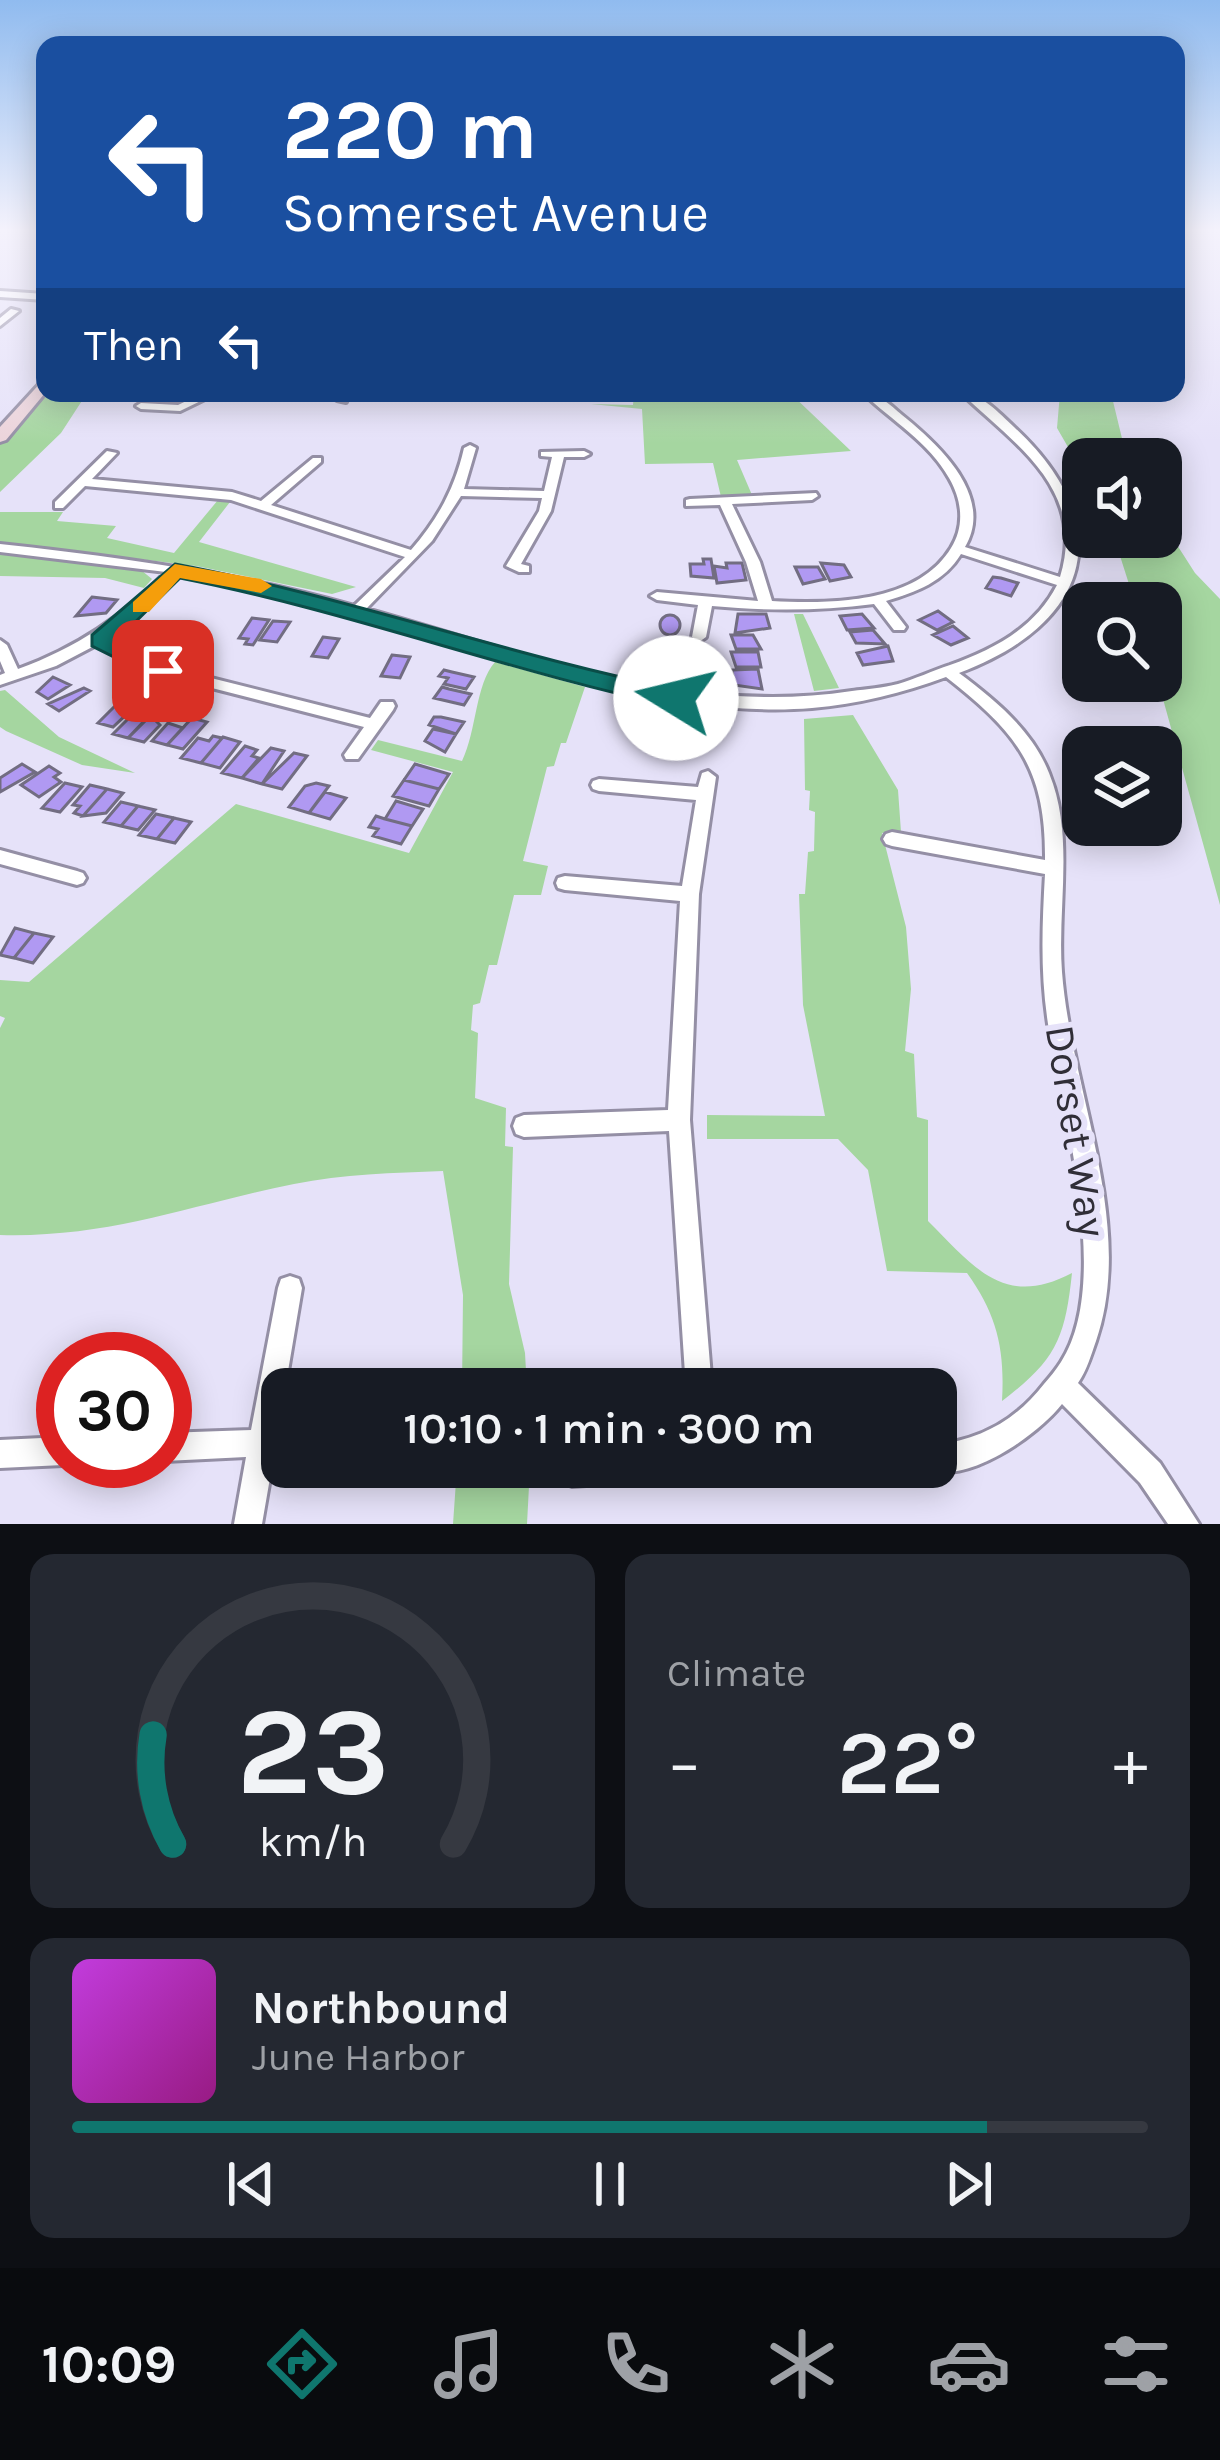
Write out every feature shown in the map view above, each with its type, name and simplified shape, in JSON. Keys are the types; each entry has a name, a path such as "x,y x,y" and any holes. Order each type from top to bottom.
{"main road":[{"path":"0,437 36,394"}],"street":[{"path":"141,406 168,412 201,402"},
{"path":"657,596 766,606 878,599 921,585 960,550 968,509 959,482 930,446 875,402"},
{"path":"976,402 1027,447 1063,498 1073,532 1065,582"},
{"path":"356,611 413,555 458,492 470,448"},
{"path":"59,505 111,453"},
{"path":"524,568 513,566 549,495 552,454 584,454"},
{"path":"266,504 317,460"},
{"path":"83,482 209,492 266,504 413,555"},
{"path":"458,492 549,495"},
{"path":"690,502 812,495"},
{"path":"725,502 753,562 766,606"},
{"path":"0,548 175,570 356,611 550,672 696,700 832,702 951,674 1012,645 1051,611 1062,589"},
{"path":"960,550 1062,582"},
{"path":"0,645 7,678 101,640 133,616 175,570"},
{"path":"878,599 899,627"},
{"path":"699,638 706,602"},
{"path":"101,640 163,671 374,724"},
{"name":"Dorset Way","path":"951,674 1012,727 1041,770 1052,803 1052,976 1093,1220 1098,1283 1088,1343 1065,1388 1019,1430 980,1454 957,1457"},
{"path":"352,754 387,706"},
{"path":"599,785 707,786 690,894 679,1120 697,1368"},
{"path":"892,839 916,836 1050,868"},
{"path":"0,857 77,878"},
{"path":"565,883 690,894"},
{"path":"524,1126 679,1120"},
{"path":"276,1368 290,1288"},
{"path":"1065,1388 1150,1472 1185,1524"},
{"path":"192,1446 261,1443"},
{"path":"248,1524 261,1449"},
{"path":"0,1454 36,1452"}],"green space":[{"path":"41,402 81,402 61,433 0,492 0,445"},
{"path":"799,402 851,451 737,460 752,495 721,497 713,463 645,464 642,409 591,404"},
{"path":"1059,402 1113,402 1122,438 1063,438 1057,428"},
{"path":"218,500 230,502 199,542 356,587 332,594 196,566 0,542 0,512 63,512 57,521 116,526 107,538 174,553"},
{"path":"1182,553 1220,599 1220,905 1182,768 1182,726 1170,726 1164,702 1182,702 1182,582 1128,582 1121,558 1182,558"},
{"path":"0,554 141,570 152,579 144,588 105,578 0,576"},
{"path":"794,614 803,614 839,688 814,691"},
{"path":"495,662 585,687 566,743 561,743 554,766 547,767 523,861 548,866 541,895 514,895 497,965 489,965 480,1003 473,1005 471,1030 478,1033 475,1098 506,1108 505,1146 513,1147 509,1284 526,1368 462,1368 463,1295 443,1171 312,1181 114,1226 0,1235 0,1028 5,1018 0,1016 0,980 29,982 236,804 409,853 453,772 371,750 378,740 462,761"},
{"path":"5,690 59,737 135,773 82,765 6,731 0,727 0,691"},
{"path":"853,715 898,790 901,832 882,833 906,927 911,989 905,1051 914,1054 917,1117 928,1120 928,1221 992,1278 1027,1287 1072,1273 1066,1315 1055,1346 1035,1373 1002,1401 997,1333 977,1288 967,1273 887,1271 868,1170 838,1139 707,1139 707,1115 825,1116 803,1005 799,894 805,894 808,852 814,851 815,812 809,810 810,791 805,790 804,719"},
{"path":"456,1488 529,1488 527,1524 453,1524"}],"building":[{"path":"703,559 711,559 714,578 691,576 690,564 704,564"},
{"path":"726,563 742,563 746,580 717,583 714,566 727,568"},
{"path":"821,563 844,565 851,577 830,581"},
{"path":"795,567 818,567 825,579 803,584"},
{"path":"993,577 1018,583 1011,596 986,588"},
{"path":"92,597 117,600 106,613 76,616"},
{"path":"938,611 953,622 937,630 919,620"},
{"path":"738,614 766,614 770,628 735,633"},
{"path":"862,614 874,628 847,630 840,616"},
{"path":"670,615 680,625 670,635 660,625"},
{"path":"252,618 269,620 253,645 239,638"},
{"path":"273,621 290,622 277,642 260,640"},
{"path":"953,626 968,638 951,645 933,635"},
{"path":"873,630 885,644 856,643 850,632"},
{"path":"731,635 753,635 761,649 736,649"},
{"path":"323,637 339,639 328,658 312,656"},
{"path":"888,646 893,661 863,665 857,653"},
{"path":"731,652 758,652 761,667 736,667"},
{"path":"392,655 410,657 400,678 381,676"},
{"path":"758,669 762,689 734,685 732,670"},
{"path":"444,670 474,677 466,689 444,684 448,678 439,676"},
{"path":"53,677 70,685 48,699 37,692"},
{"path":"442,687 471,694 464,705 434,698"},
{"path":"84,688 90,691 59,711 48,704"},
{"path":"119,702 130,711 113,727 98,723"},
{"path":"137,710 152,714 128,738 113,734"},
{"path":"150,715 160,725 144,742 128,738"},
{"path":"434,717 464,722 456,734 429,725"},
{"path":"192,718 207,722 183,749 167,745"},
{"path":"168,723 183,728 167,745 152,741"},
{"path":"433,729 456,734 445,752 425,741"},
{"path":"213,736 222,738 201,763 181,758 198,738 209,741"},
{"path":"223,737 240,742 220,768 201,763"},
{"path":"245,746 257,750 252,756 259,758 242,778 222,773"},
{"path":"271,748 284,751 262,784 242,778"},
{"path":"294,753 307,756 282,789 262,784"},
{"path":"22,764 35,772 0,792 0,778"},
{"path":"415,764 449,774 439,789 404,780"},
{"path":"49,766 60,773 54,777 61,782 39,797 21,785"},
{"path":"404,780 439,789 429,806 393,796"},
{"path":"65,783 82,787 60,812 42,808"},
{"path":"90,785 107,789 83,816 74,813 80,806 73,805"},
{"path":"305,786 329,786 309,813 289,807"},
{"path":"107,789 123,793 106,813 83,816"},
{"path":"325,792 346,798 330,819 309,813"},
{"path":"396,801 423,809 412,826 385,819"},
{"path":"121,802 138,806 121,826 104,822"},
{"path":"138,806 155,810 138,830 121,826"},
{"path":"156,814 174,818 157,839 139,835"},
{"path":"376,816 412,826 401,844 373,836 378,829 369,827"},
{"path":"174,818 191,822 175,843 157,839"},
{"path":"15,928 34,933 14,958 0,955"},
{"path":"34,933 53,937 33,963 14,958"}],"slow traffic":[{"path":"141,607 175,570 261,586"}],"route":[{"path":"163,671 101,640 133,616 175,570 296,594 550,672 676,698"}]}
